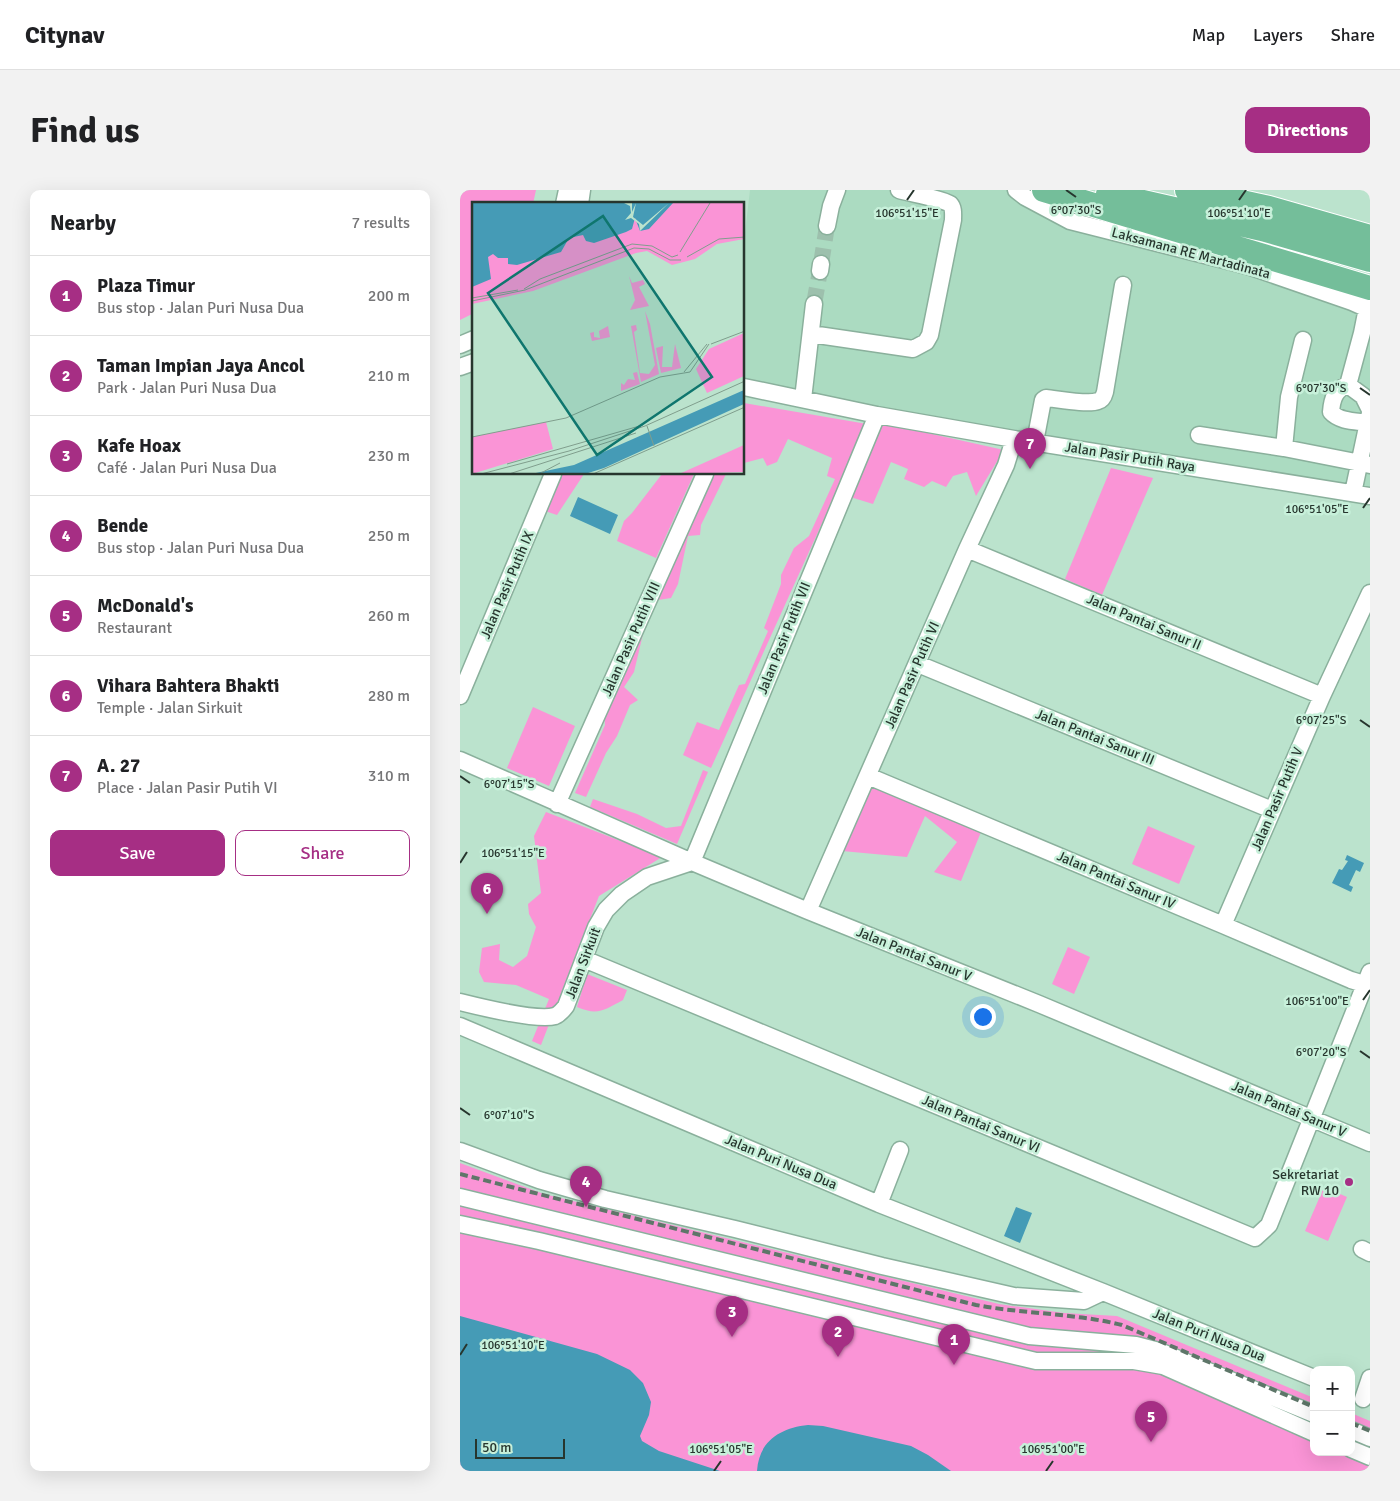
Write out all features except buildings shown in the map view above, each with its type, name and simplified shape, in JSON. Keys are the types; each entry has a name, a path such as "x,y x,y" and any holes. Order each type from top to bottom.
{"highway":[{"path":"1044,190 1369,302"},
{"path":"1065,190 1370,272"},
{"path":"1092,190 1262,229 1370,260"},
{"path":"1187,190 1269,208 1369,237"}],"street":[{"path":"827,226 837,190"},
{"path":"811,334 913,349 926,342 932,326 953,210 950,205 942,201 899,190"},
{"name":"Laksamana RE Martadinata","path":"1016,190 1025,197 1070,221 1246,265 1352,302 1369,302"},
{"path":"1035,442 1043,400 1046,398 1094,402 1103,398 1123,285"},
{"path":"1348,384 1369,302"},
{"path":"803,399 814,304"},
{"path":"460,345 472,340"},
{"path":"1284,448 1289,397 1303,340"},
{"path":"460,367 472,363"},
{"path":"1348,384 1340,387 1336,393 1332,402 1331,412 1344,420 1370,415"},
{"path":"1348,384 1363,396 1370,415 1365,463 1365,492"},
{"name":"Jalan Pasir Putih Raya","path":"745,387 877,415 1014,439 1365,492"},
{"name":"Jalan Pasir Putih VII","path":"692,862 877,415"},
{"path":"1199,435 1365,463"},
{"name":"Jalan Pasir Putih VI","path":"808,911 967,549 1006,465 1014,439"},
{"name":"Jalan Pasir Putih IX","path":"460,696 554,475"},
{"name":"Jalan Pasir Putih VIII","path":"557,804 705,475"},
{"name":"Jalan Pantai Sanur II","path":"967,549 1322,696"},
{"name":"Jalan Pasir Putih V","path":"1223,925 1322,696 1370,593"},
{"name":"Jalan Pantai Sanur III","path":"918,664 1272,810"},
{"name":"Jalan Pantai Sanur V","path":"460,760 557,804 808,911 1048,1008 1370,1143"},
{"name":"Jalan Pantai Sanur IV","path":"868,776 1350,980 1367,978"},
{"name":"Jalan Sirkuit","path":"460,1002 485,1008 549,1017 560,1013 566,1006 596,927 606,910 622,894 647,877 692,862"},
{"name":"Jalan Pantai Sanur VI","path":"584,959 1255,1238 1269,1225 1312,1119"},
{"path":"1312,1119 1367,978"},
{"name":"Jalan Puri Nusa Dua","path":"460,1026 879,1204 1310,1376"},
{"path":"879,1204 900,1150"},
{"path":"460,1151 539,1180 605,1199 1014,1296 1084,1301 1103,1292"},
{"path":"460,1197 1029,1336 1136,1345 1159,1351 1310,1412"},
{"path":"539,1241 544,1218"},
{"path":"460,1224 539,1241 1036,1361 1134,1361 1163,1366 1310,1431"},
{"path":"1084,1361 1087,1341"},
{"path":"1361,1398 1370,1378"},
{"path":"1355,1432 1370,1438"},
{"path":"1355,1451 1370,1457"}],"shaded area":[{"path":"460,190 536,190 533,202 472,202 472,314 460,320"},
{"path":"750,190 1016,190 1070,221 1370,310 1370,496 745,387 745,232"},
{"path":"745,403 867,424 711,768 683,755 697,722 719,730 739,685 745,684 768,631 764,628 781,584 781,575 794,548 809,536 835,479 827,476 832,458 788,439 777,462 767,466 763,458 745,463"},
{"path":"878,422 1004,450 976,496 967,472 953,476 946,487 932,481 924,487 904,479 908,469 891,462 873,504 847,496"},
{"path":"1111,468 1153,478 1102,595 1065,579"},
{"path":"555,475 583,475 557,515 542,510"},
{"path":"661,475 694,475 656,558 617,541 624,521"},
{"path":"709,475 726,475 701,525 700,535 688,536 678,584 671,598 658,600 643,634 634,672 624,687 638,700 630,705 617,736 606,753 586,797 575,793 605,725 604,713"},
{"path":"533,707 575,726 549,786 507,768"},
{"path":"703,770 708,772 677,844 590,807 593,799 637,814 666,828 681,826"},
{"path":"872,785 981,832 961,881 934,872 957,842 925,816 907,857 842,851"},
{"path":"546,812 662,857 599,896 541,1045 532,1041 549,999 516,985 484,982 479,972 482,948 500,944 499,960 513,967 527,956 536,927 529,914 528,904 541,893 534,836"},
{"path":"1148,826 1195,846 1179,884 1132,864"},
{"path":"1068,947 1090,957 1074,994 1052,984"},
{"path":"587,974 627,990 623,1000 601,1011 584,1010 577,1007"},
{"path":"460,1163 544,1194 999,1304 1064,1313 1117,1316 1310,1396 1310,1456 1355,1456 1355,1415 1370,1421 1370,1471 460,1471"},
{"path":"1324,1187 1347,1197 1328,1241 1305,1231"}],"water":[{"path":"578,497 618,515 610,534 570,516"},
{"path":"1347,855 1364,863 1360,872 1356,870 1349,885 1353,887 1351,892 1332,883 1339,869 1342,870 1348,861 1345,860"},
{"path":"1016,1207 1032,1213 1020,1243 1004,1236"},
{"path":"460,1316 597,1354 630,1370 643,1383 651,1402 649,1415 640,1436 642,1441 659,1451 720,1471 460,1471"},
{"path":"808,1425 823,1426 911,1446 951,1471 757,1471 762,1452 773,1438 788,1429"}],"tunnel":[{"path":"821,264 827,226"},
{"path":"814,304 820,271"}],"railway":[{"path":"460,1174 976,1305 1086,1318 1122,1325 1310,1405"},
{"path":"1355,1425 1370,1431"}],"place":[{"name":"A. 27","path":"1030,469"},
{"name":"Vihara Bahtera Bhakti","path":"487,914"},
{"name":"Sekretariat RW 10","path":"1349,1182"},
{"name":"Bende","path":"586,1207"},
{"name":"Kafe Hoax","path":"732,1337"},
{"name":"Taman Impian Jaya Ancol","path":"838,1357"},
{"name":"Plaza Timur","path":"954,1365"},
{"name":"McDonald's","path":"1151,1442"}]}
